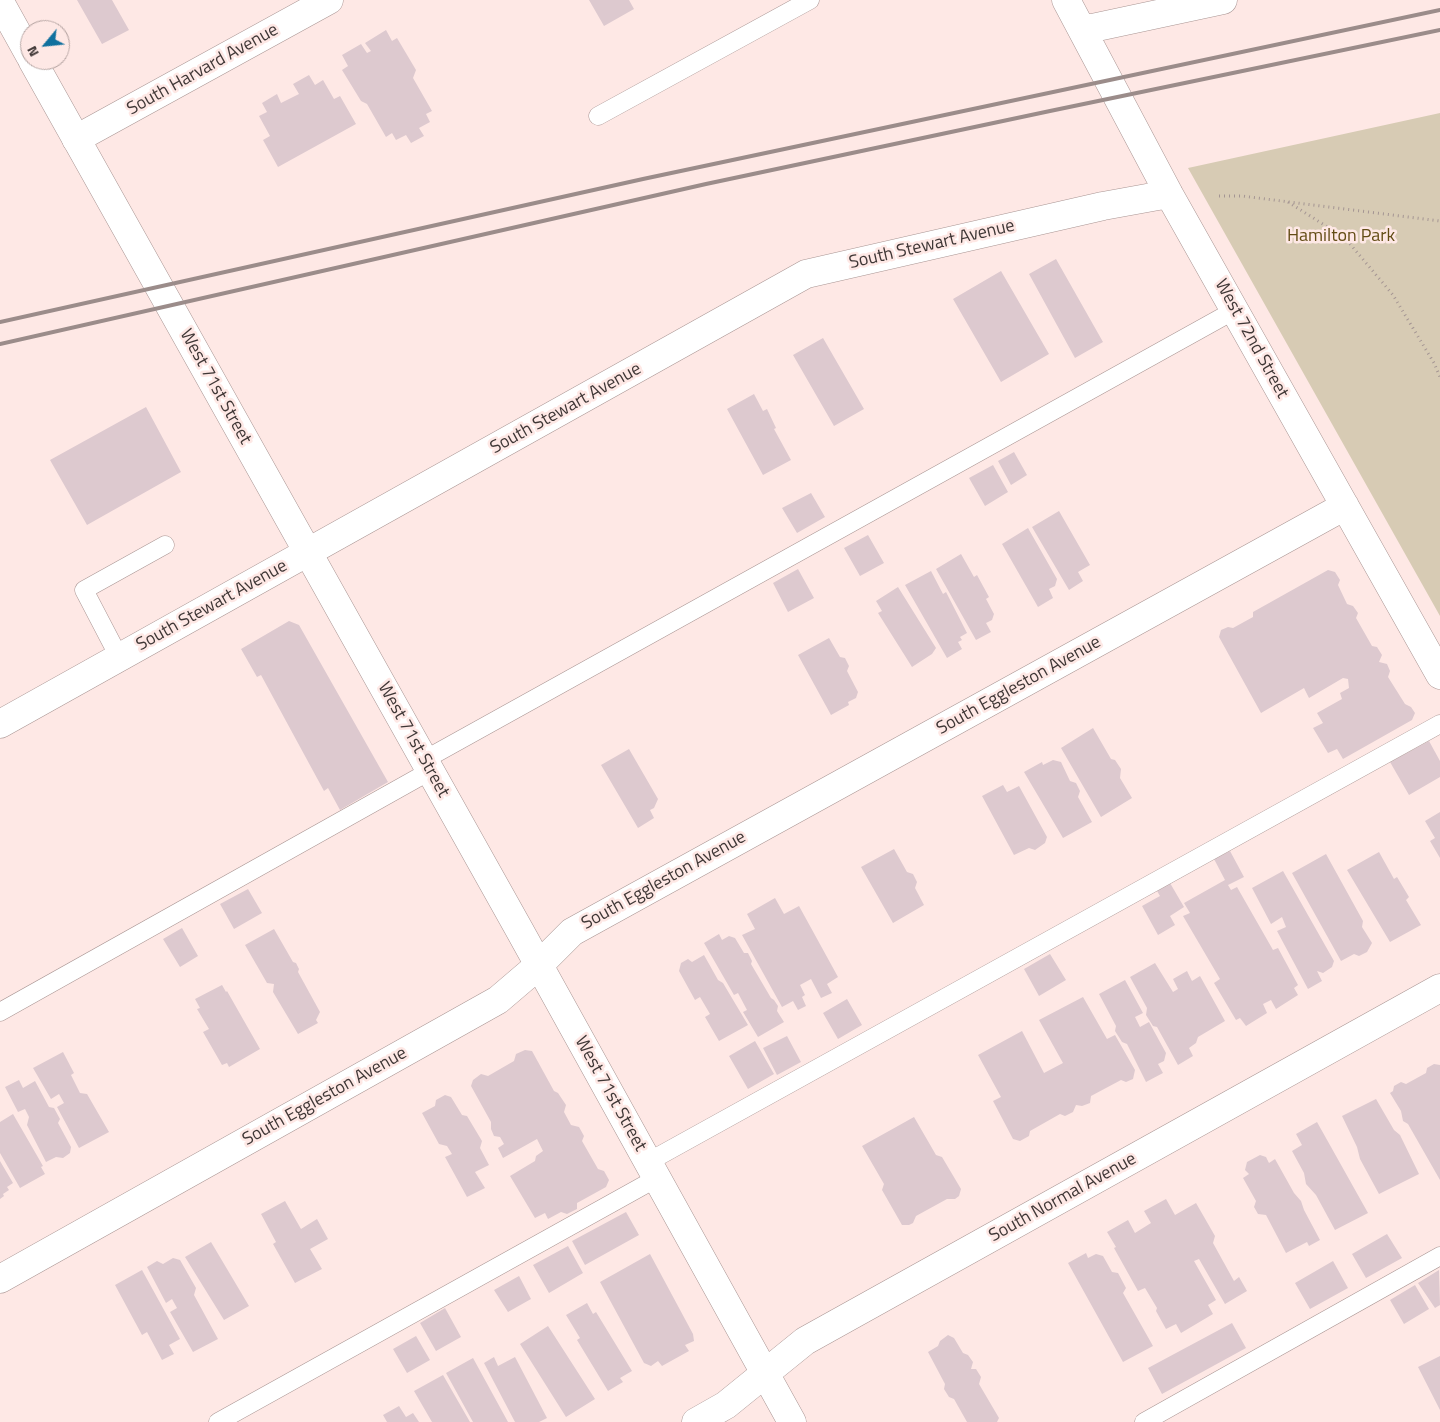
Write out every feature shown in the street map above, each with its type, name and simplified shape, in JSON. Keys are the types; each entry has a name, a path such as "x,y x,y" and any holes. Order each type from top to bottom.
{"street":[{"name":"South Harvard Avenue","path":"76,140 329,0"},
{"name":"West 72nd Street","path":"1066,0 1169,194 1440,675"},
{"path":"1083,30 1223,0"},
{"path":"0,2 20,38"},
{"name":"West 71st Street","path":"38,70 792,1422"},
{"name":"South Stewart Avenue","path":"0,724 806,274 1103,206 1169,194"},
{"name":"South Eggleston Avenue","path":"0,1279 498,1000 572,932 1345,506"},
{"name":"South Normal Avenue","path":"696,1422 726,1405 805,1341 1440,988"}],"lane":[{"path":"598,116 810,0"},
{"path":"0,1012 427,766 1235,310"},
{"path":"119,657 84,590 165,545"},
{"path":"218,1422 652,1170 1440,724"},
{"path":"1144,1422 1440,1256"}],"path":[{"path":"1218,196 1242,196 1440,221"},
{"path":"1288,202 1345,238 1393,295 1434,363 1440,377"}],"green space":[{"name":"Hamilton Park","path":"1440,113 1440,616 1188,168"}],"building":[{"path":"77,0 112,0 129,30 102,44"},
{"path":"589,0 629,0 634,9 604,26"},
{"path":"386,30 392,41 397,38 416,70 413,78 432,111 426,114 430,122 419,128 424,136 411,143 406,135 396,140 392,133 386,137 367,104 361,101 342,70 348,66 342,55 361,44 367,53 371,51 365,43"},
{"path":"309,75 315,85 323,80 334,99 340,96 356,124 278,167 263,140 270,136 259,116 267,112 262,103 277,94 281,103 299,94 293,84"},
{"path":"1056,259 1103,342 1075,358 1029,274"},
{"path":"1001,271 1049,354 1001,382 953,299"},
{"path":"823,338 864,409 834,426 793,355"},
{"path":"754,394 763,411 767,409 776,428 774,429 791,460 763,475 727,409"},
{"path":"146,407 181,472 87,525 50,460"},
{"path":"1014,452 1027,475 1011,485 998,461"},
{"path":"993,465 1008,492 985,506 969,478"},
{"path":"811,493 825,517 797,533 782,508"},
{"path":"1059,511 1090,565 1078,572 1083,581 1069,590 1032,527"},
{"path":"1028,528 1057,579 1055,586 1049,589 1053,598 1038,607 1002,544"},
{"path":"868,535 884,563 860,576 844,548"},
{"path":"961,554 974,577 977,575 989,597 986,599 994,614 992,620 986,623 991,632 976,640 936,569"},
{"path":"798,569 814,598 788,612 773,583"},
{"path":"1328,570 1335,572 1340,580 1338,585 1347,604 1353,606 1358,613 1356,618 1372,646 1377,647 1382,655 1379,662 1387,664 1390,671 1388,677 1405,704 1411,707 1415,713 1412,720 1343,759 1337,749 1328,753 1313,728 1323,723 1317,713 1342,699 1340,693 1349,688 1348,679 1343,678 1309,698 1304,688 1261,713 1219,637 1221,630 1228,627 1233,628 1253,617 1253,612"},
{"path":"931,571 943,594 946,592 967,633 960,637 962,640 958,642 962,649 947,658 905,585"},
{"path":"898,587 936,648 932,654 912,667 878,613 882,611 876,601"},
{"path":"289,621 299,625 388,782 340,810 328,788 324,791 261,675 257,677 241,649"},
{"path":"829,638 840,657 845,658 849,666 847,671 858,692 856,698 848,702 849,705 831,715 798,655"},
{"path":"1093,728 1111,759 1115,760 1121,769 1120,778 1132,798 1101,817 1061,748"},
{"path":"1429,741 1440,761 1440,777 1409,795 1390,762"},
{"path":"629,749 658,799 654,808 650,810 654,818 638,828 601,765"},
{"path":"1053,760 1061,762 1070,781 1076,783 1080,791 1078,797 1092,822 1063,838 1024,772 1042,762 1043,765"},
{"path":"1003,785 1007,792 1019,786 1047,837 1045,843 1035,850 1029,848 1014,855 982,796"},
{"path":"1440,812 1440,858 1430,841 1435,838 1425,821"},
{"path":"894,849 907,872 913,874 917,882 915,888 924,905 893,923 861,867"},
{"path":"1230,851 1244,877 1228,885 1231,890 1237,887 1273,950 1278,948 1298,985 1294,988 1298,995 1276,1009 1271,1000 1263,1004 1267,1013 1246,1026 1240,1018 1236,1020 1214,983 1220,979 1183,916 1190,913 1184,903 1225,880 1214,859"},
{"path":"1379,852 1394,879 1397,877 1409,897 1406,900 1421,925 1390,942 1347,870"},
{"path":"1326,854 1363,921 1362,927 1372,943 1367,952 1359,956 1354,954 1341,961 1292,873"},
{"path":"1283,871 1334,961 1332,967 1323,973 1317,971 1322,981 1308,989 1277,931 1286,927 1282,917 1271,924 1252,888"},
{"path":"1170,883 1184,907 1170,916 1175,925 1158,935 1142,906 1160,896 1157,891"},
{"path":"248,889 262,913 234,929 220,904"},
{"path":"775,898 784,914 799,906 838,977 827,984 832,993 821,998 811,979 800,985 805,995 802,997 806,1006 798,1010 793,1001 782,1007 742,935 755,929 747,914"},
{"path":"182,928 198,956 180,967 163,939"},
{"path":"274,929 293,962 296,963 299,969 298,972 320,1012 316,1020 318,1023 298,1034 273,992 274,984 267,983 245,945"},
{"path":"719,934 722,940 729,936 735,938 744,953 748,953 752,961 751,964 771,998 778,1006 777,1011 784,1022 758,1037 743,1012 747,1010 738,993 734,995 704,943"},
{"path":"1050,954 1066,980 1039,996 1024,969"},
{"path":"704,955 748,1025 719,1041 705,1017 710,1014 700,997 695,1000 679,971 681,963 688,959 692,962"},
{"path":"1155,963 1173,992 1178,989 1173,979 1187,971 1192,981 1200,976 1225,1021 1198,1037 1196,1043 1189,1048 1193,1056 1178,1065 1157,1027 1153,1026 1146,1015 1147,1008 1130,977"},
{"path":"1125,980 1143,1013 1135,1017 1140,1027 1149,1022 1166,1053 1164,1061 1158,1064 1163,1073 1146,1082 1127,1044 1122,1042 1115,1031 1116,1026 1099,994"},
{"path":"222,985 260,1049 229,1067 227,1063 222,1065 203,1032 209,1029 197,1009 200,1008 195,999"},
{"path":"1083,997 1107,1039 1115,1035 1135,1070 1133,1079 1126,1082 1121,1080 1091,1096 1090,1103 1082,1106 1076,1105 1073,1112 1065,1116 1060,1114 1030,1131 1029,1136 1020,1141 1013,1139 993,1101 1001,1097 978,1055 1022,1031 1044,1073 1063,1063 1039,1020"},
{"path":"847,999 862,1025 838,1039 823,1013"},
{"path":"787,1036 801,1062 777,1075 763,1048"},
{"path":"755,1041 774,1074 748,1089 729,1056"},
{"path":"525,1050 532,1051 554,1091 558,1093 566,1105 564,1112 571,1125 579,1127 584,1136 582,1141 598,1169 604,1171 609,1180 606,1187 577,1203 577,1209 567,1214 561,1212 548,1219 545,1213 535,1218 510,1176 535,1161 536,1156 543,1151 537,1139 503,1158 498,1148 504,1144 500,1137 494,1136 491,1122 471,1086 473,1080 481,1074 488,1076 514,1061 516,1054"},
{"path":"63,1052 74,1073 71,1075 80,1093 87,1094 109,1132 79,1148 57,1107 64,1103 59,1094 51,1099 33,1068"},
{"path":"1434,1064 1440,1065 1440,1180 1408,1124 1403,1121 1401,1111 1390,1093 1393,1091 1394,1086 1401,1082 1406,1084 1426,1073 1427,1068"},
{"path":"19,1080 23,1088 35,1081 49,1107 54,1108 60,1119 58,1123 71,1147 70,1153 63,1158 56,1157 46,1162 27,1125 29,1117 25,1109 18,1112 5,1087"},
{"path":"445,1095 451,1097 462,1115 467,1116 482,1141 480,1148 489,1165 475,1172 485,1188 467,1197 445,1157 452,1154 447,1146 439,1144 422,1113 435,1106 436,1100"},
{"path":"1376,1099 1394,1130 1400,1135 1419,1174 1379,1194 1360,1159 1357,1147 1342,1116"},
{"path":"13,1114 43,1166 41,1167 45,1174 20,1188 0,1153 0,1122"},
{"path":"914,1117 936,1155 942,1157 961,1189 959,1196 955,1199 947,1199 916,1216 913,1223 902,1225 882,1190 884,1184 862,1146"},
{"path":"1317,1122 1368,1213 1335,1230 1316,1195 1306,1184 1304,1173 1292,1151 1302,1145 1296,1134"},
{"path":"1260,1155 1266,1157 1269,1163 1275,1159 1294,1193 1301,1201 1320,1240 1309,1246 1307,1242 1286,1253 1266,1215 1258,1214 1254,1207 1256,1201 1243,1178 1249,1174 1245,1170 1247,1162"},
{"path":"0,1161 13,1183 7,1187 9,1190 0,1199"},
{"path":"1166,1199 1175,1215 1196,1203 1215,1236 1213,1243 1234,1281 1239,1277 1247,1291 1225,1304 1199,1259 1194,1261 1216,1300 1208,1305 1213,1314 1181,1333 1176,1324 1166,1329 1156,1311 1157,1308 1145,1288 1138,1291 1107,1232 1128,1220 1135,1233 1151,1223 1144,1211"},
{"path":"285,1201 301,1229 317,1219 328,1239 310,1249 322,1269 295,1283 273,1244 276,1242 261,1214"},
{"path":"626,1212 639,1235 585,1265 572,1241"},
{"path":"1387,1234 1402,1258 1366,1278 1352,1254"},
{"path":"211,1242 249,1306 224,1320 185,1257"},
{"path":"568,1246 583,1273 549,1293 533,1265"},
{"path":"1086,1253 1088,1258 1096,1254 1103,1256 1112,1272 1118,1273 1126,1288 1123,1293 1153,1346 1123,1362 1068,1263"},
{"path":"650,1254 693,1334 694,1341 685,1345 689,1351 662,1366 658,1361 651,1366 644,1363 600,1282"},
{"path":"173,1258 180,1260 196,1288 194,1295 218,1339 193,1352 170,1312 177,1308 172,1299 166,1303 147,1267 157,1261 163,1264"},
{"path":"1333,1261 1348,1288 1310,1309 1295,1283"},
{"path":"142,1270 180,1339 169,1345 174,1354 162,1360 147,1332 142,1335 115,1285"},
{"path":"1439,1270 1440,1305 1435,1308 1418,1283"},
{"path":"519,1276 531,1299 508,1312 494,1290"},
{"path":"1415,1285 1429,1309 1404,1324 1390,1300"},
{"path":"587,1303 593,1314 596,1312 632,1371 620,1378 623,1382 608,1391 577,1340 580,1338 566,1315"},
{"path":"445,1308 461,1337 436,1351 420,1323"},
{"path":"1232,1323 1246,1348 1162,1394 1148,1368"},
{"path":"548,1326 595,1399 566,1417 520,1344"},
{"path":"948,1335 954,1338 963,1353 968,1355 973,1362 971,1369 976,1369 981,1377 979,1384 999,1418 997,1422 967,1422 954,1399 949,1397 944,1389 945,1384 928,1352 938,1346 940,1341"},
{"path":"416,1336 430,1360 407,1373 393,1349"},
{"path":"1440,1356 1440,1410 1418,1367"},
{"path":"494,1357 498,1366 515,1357 547,1418 539,1422 515,1422 484,1363"},
{"path":"473,1358 508,1422 473,1422 446,1373"},
{"path":"443,1375 470,1422 432,1422 414,1391"},
{"path":"399,1406 406,1417 413,1413 419,1422 387,1422 383,1415"}],"railway":[{"path":"0,322 643,179 1440,10"},
{"path":"0,344 706,184 1440,30"}]}
